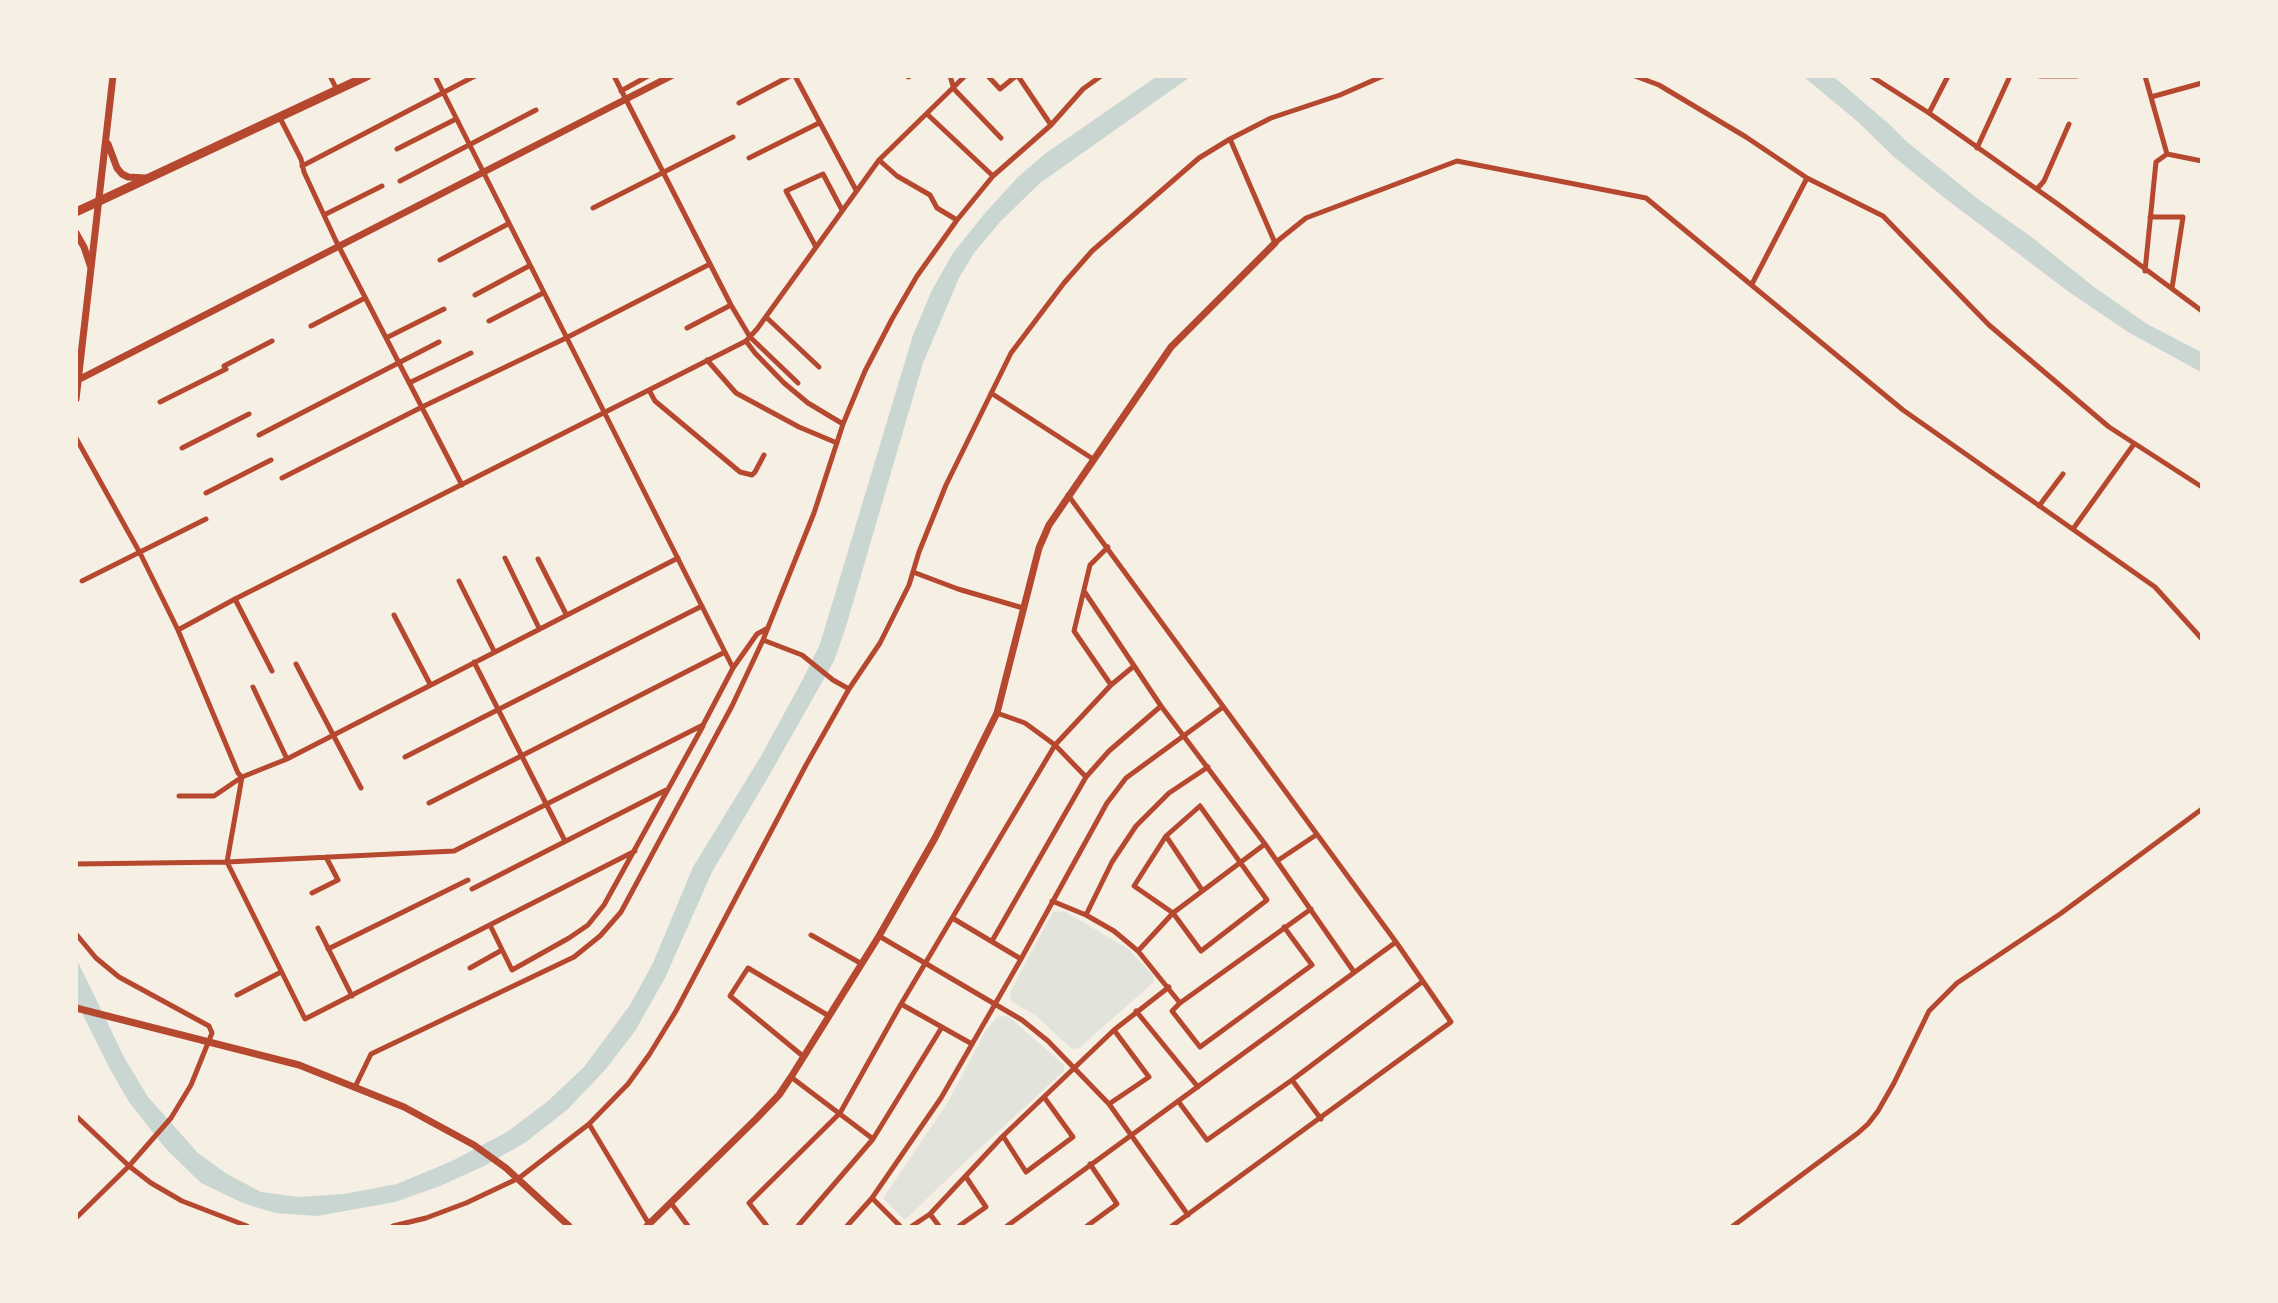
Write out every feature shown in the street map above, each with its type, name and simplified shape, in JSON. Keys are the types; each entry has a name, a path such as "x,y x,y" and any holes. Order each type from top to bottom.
{"main road":[{"path":"76,212 367,76"}],"street":[{"path":"76,399 113,76"},
{"path":"330,76 338,90"},
{"path":"435,76 733,668"},
{"path":"302,166 475,76"},
{"path":"614,76 755,353 800,397 826,416 843,424"},
{"path":"621,90 648,76"},
{"path":"78,380 671,76"},
{"path":"740,103 790,76"},
{"path":"795,76 856,190"},
{"path":"950,76 954,89 1001,138"},
{"path":"178,630 748,339 879,160 965,76"},
{"path":"988,76 1000,89 1017,76 1051,125"},
{"path":"356,1087 371,1054 574,957 600,936 621,912 732,706 763,640 814,513 843,424 865,371 892,319 917,276 957,220 993,176 1051,125 1083,89 1101,76"},
{"path":"393,1227 466,1203 519,1178 589,1124 628,1084 655,1046 742,886 777,816 849,689 880,643 909,585 919,552 946,485 1017,344 1064,282 1092,251 1199,158 1271,118 1340,95 1383,76"},
{"path":"1635,76 1659,85 1746,137 1807,178 1883,216 1989,325 2109,427 2202,488"},
{"path":"1870,76 1929,113 2037,189 2202,311"},
{"path":"1929,113 1948,76"},
{"path":"1977,148 2010,76"},
{"path":"2040,76 2077,76"},
{"path":"2145,76 2167,154"},
{"path":"2151,97 2202,83"},
{"path":"400,181 536,110"},
{"path":"927,114 993,176"},
{"path":"280,118 301,159 302,166 339,246 462,485"},
{"path":"397,150 456,119"},
{"path":"749,158 819,123"},
{"path":"2037,189 2044,181 2069,124"},
{"path":"593,208 733,137"},
{"path":"1230,139 1275,243"},
{"path":"106,142 122,174 136,178 151,178"},
{"path":"2145,270 2156,162 2167,154 2202,161"},
{"path":"879,160 897,176 930,195 937,208 957,220"},
{"path":"589,1124 648,1225 778,1095 879,936 935,838 997,713 1039,548 1049,525 1171,347 1275,243 1306,218 1457,160 1646,198 1903,410 2155,587 2202,639"},
{"path":"816,247 786,191 823,174 842,210"},
{"path":"1752,284 1807,178"},
{"path":"324,215 382,186"},
{"path":"2151,217 2183,217 2172,288"},
{"path":"440,260 508,224"},
{"path":"76,233 84,247 91,270"},
{"path":"282,478 710,264"},
{"path":"475,294 529,266"},
{"path":"489,321 543,293"},
{"path":"310,326 365,298"},
{"path":"687,328 731,305"},
{"path":"386,338 444,309"},
{"path":"766,317 819,367"},
{"path":"748,339 798,383"},
{"path":"160,402 272,341"},
{"path":"259,435 439,342"},
{"path":"409,383 471,353"},
{"path":"707,360 736,393 798,427 837,443"},
{"path":"650,390 655,401 740,472 752,474 755,472 764,455"},
{"path":"991,393 1093,459"},
{"path":"182,448 249,414"},
{"path":"76,438 140,553 178,630 238,773 242,777"},
{"path":"2073,529 2134,444"},
{"path":"206,492 271,460"},
{"path":"2039,506 2063,474"},
{"path":"1068,495 1396,942 1451,1022 1172,1227"},
{"path":"82,581 206,519"},
{"path":"1108,547 1090,565 1074,631 1111,685"},
{"path":"505,558 539,628"},
{"path":"179,796 214,796 242,777 287,759 678,558"},
{"path":"538,559 566,614"},
{"path":"913,572 958,589 1023,608"},
{"path":"459,581 494,651"},
{"path":"1084,591 1161,706 1265,844 1354,972"},
{"path":"235,599 272,671"},
{"path":"405,757 702,606"},
{"path":"394,615 429,684"},
{"path":"490,925 512,970 588,925 604,905 635,851 733,668 757,634 768,628"},
{"path":"763,640 802,655 833,680 849,689"},
{"path":"429,803 725,652"},
{"path":"474,662 565,841"},
{"path":"296,664 361,788"},
{"path":"767,1227 749,1203 840,1113 901,1004 954,919 1055,746 1111,685 1134,666"},
{"path":"253,687 287,759"},
{"path":"992,942 1086,777 1109,751 1161,706"},
{"path":"847,1227 872,1198 941,1098 1107,803 1126,778 1223,707"},
{"path":"997,713 1025,723 1055,746 1086,777"},
{"path":"76,864 227,862 454,851 703,724"},
{"path":"1086,915 1112,862 1136,826 1169,793 1208,767"},
{"path":"242,777 227,862 305,1019 635,851"},
{"path":"472,889 668,789"},
{"path":"1200,806 1267,900 1201,951 1173,913 1134,886 1166,836 1200,806"},
{"path":"1733,1227 1868,1124 1894,1083 1929,1011 1957,983 2060,914 2202,808"},
{"path":"1277,861 1316,835"},
{"path":"1166,836 1202,890"},
{"path":"1138,951 1173,913 1265,844"},
{"path":"312,893 338,880 326,857"},
{"path":"328,949 468,880"},
{"path":"1052,901 1086,915 1114,931 1138,951 1180,1003"},
{"path":"1284,927 1312,965 1200,1047 1172,1011 1180,1003 1284,927 1311,909"},
{"path":"954,919 1021,959"},
{"path":"318,928 352,996"},
{"path":"76,934 96,958 119,977 209,1026 212,1033 191,1085 171,1118 129,1166 76,1218"},
{"path":"811,935 862,963"},
{"path":"879,936 1022,1020 1048,1041 1108,1104 1188,1215"},
{"path":"1007,1227 1089,1164 1396,942"},
{"path":"470,968 502,950"},
{"path":"804,1057 730,996 748,968 829,1016"},
{"path":"237,995 281,972"},
{"path":"1178,1101 1207,1140 1292,1080 1422,982"},
{"path":"912,1227 930,1214 1003,1136 1114,1030 1169,987"},
{"path":"901,1004 972,1044"},
{"path":"76,1008 299,1065 404,1107 474,1145 506,1168 569,1227"},
{"path":"1136,1011 1198,1087"},
{"path":"798,1227 873,1139 942,1027"},
{"path":"1108,1104 1149,1077 1114,1030"},
{"path":"791,1077 873,1139"},
{"path":"1292,1080 1321,1119"},
{"path":"1003,1136 1026,1172 1073,1137 1044,1096"},
{"path":"77,1118 151,1183 182,1201 247,1227"},
{"path":"1087,1227 1118,1204 1089,1164"},
{"path":"959,1227 986,1207 966,1177"},
{"path":"872,1198 900,1227"},
{"path":"671,1203 688,1227"},
{"path":"930,1214 939,1227"}],"shaded area":[{"path":"1156,77 1190,77 1040,183 1000,222 974,253 959,278 923,363 834,661 712,872 665,978 635,1031 605,1070 568,1109 526,1142 484,1166 440,1186 395,1202 317,1216 275,1213 243,1203 201,1183 166,1149 129,1102 110,1069 77,1003 77,960 125,1059 148,1097 198,1153 227,1174 261,1192 298,1197 344,1194 397,1184 452,1161 507,1132 548,1101 584,1067 630,1005 653,963 693,867 761,756 820,644 913,335 932,290 953,253 1018,177 1046,153"},
{"path":"1804,77 1834,77 1906,141 2094,287 2147,324 2201,352 2201,372 2128,332 2069,292 1893,156 1857,121"},
{"path":"1064,911 1127,948 1153,975 1154,982 1079,1048 1072,1049 1036,1016 1011,1001 1010,992 1053,912"},
{"path":"1008,1016 1064,1065 1064,1071 905,1220 883,1198 948,1102 985,1032 997,1017"}]}
